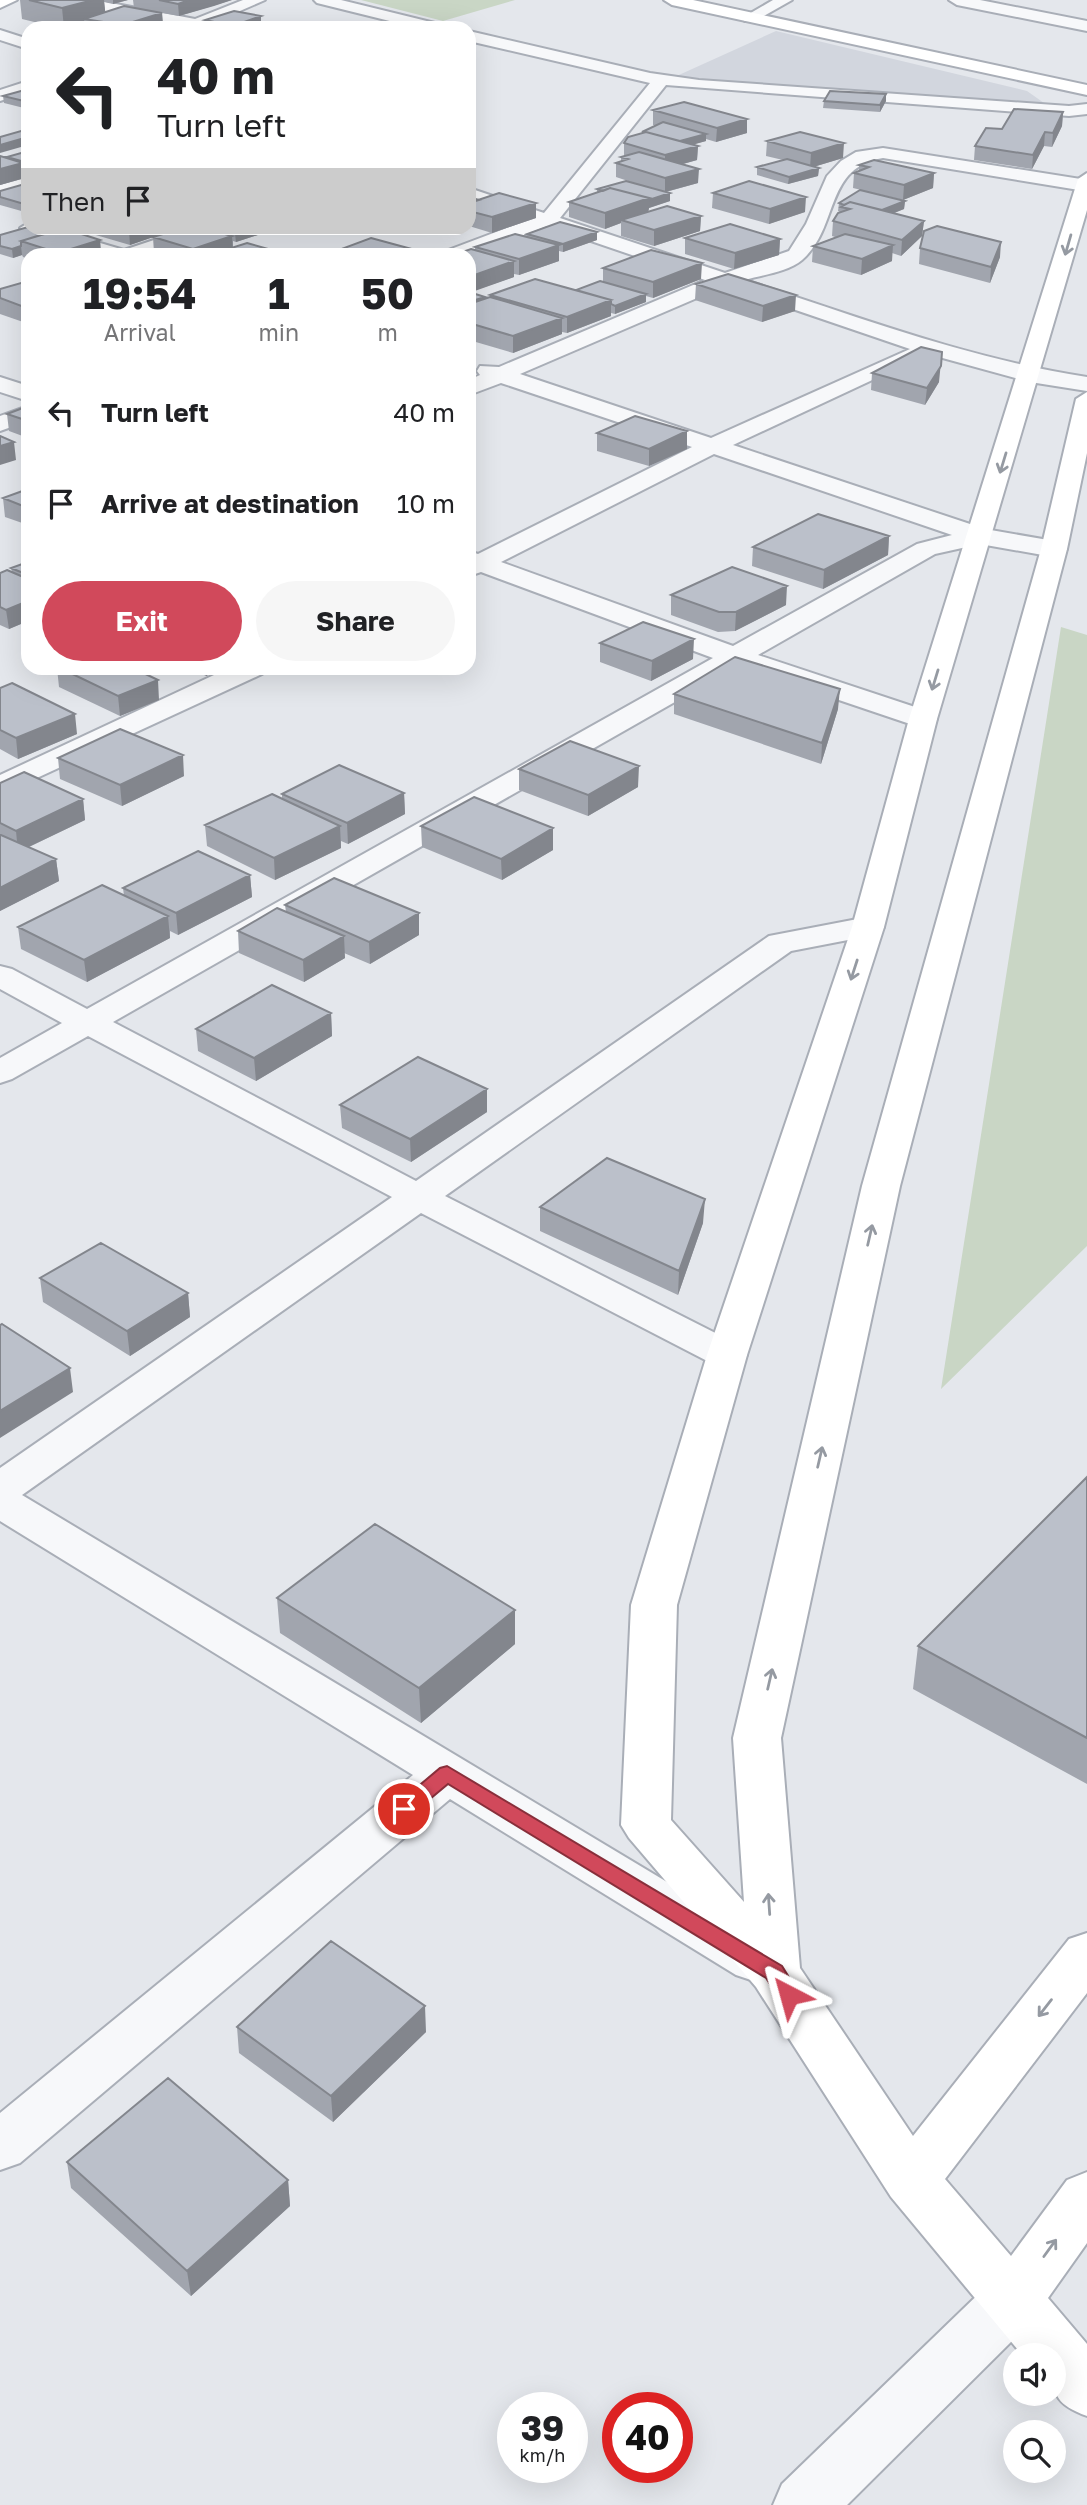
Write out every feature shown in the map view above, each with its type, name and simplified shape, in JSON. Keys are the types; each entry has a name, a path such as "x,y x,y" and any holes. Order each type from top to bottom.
{"street":[{"path":"0,3 9,0"},
{"path":"71,0 168,21"},
{"path":"204,21 257,0"},
{"path":"322,0 401,21"},
{"path":"672,0 1087,90"},
{"path":"750,18 784,0"},
{"path":"957,0 1000,4 1087,26"},
{"path":"0,35 21,42"},
{"path":"476,38 662,80 927,103 1069,111 1087,109"},
{"path":"471,248 549,219 662,80"},
{"path":"0,96 21,88"},
{"path":"476,385 725,279 795,256 819,220 832,182 850,161 865,153 883,153 1086,182 1030,375 923,719 868,927 727,1355 653,1605 646,1825 774,1972 911,2180 1087,2388"},
{"path":"0,191 21,184"},
{"path":"476,196 929,348 1030,375 1087,384"},
{"path":"8,221 21,225"},
{"path":"55,235 98,248"},
{"path":"148,248 186,235"},
{"path":"476,561 715,445 929,348"},
{"path":"476,367 715,445 981,536 1054,549"},
{"path":"0,384 21,392"},
{"path":"774,1972 757,1738 881,1186 1082,447 1087,399"},
{"path":"0,424 21,416"},
{"path":"0,1072 926,549 981,536"},
{"path":"476,564 734,656 923,719"},
{"path":"0,786 237,675"},
{"path":"0,1489 781,943 868,927"},
{"path":"0,976 417,1196 727,1355"},
{"path":"0,1501 774,1972"},
{"path":"0,2146 447,1774"},
{"path":"911,2180 1087,1954"},
{"path":"804,2505 1013,2300 1087,2197"}],"shaded area":[{"path":"776,31 1027,91 1044,103 1020,101 1019,104 670,79"}],"green space":[{"path":"361,0 515,0 443,21"},
{"path":"1061,627 1087,635 1087,1246 941,1389"}],"building":[{"path":"29,0 93,0 62,8"},
{"path":"159,0 189,0 178,4"},
{"path":"124,6 162,13 136,21 84,19"},
{"path":"234,11 261,16 247,21 205,20"},
{"path":"21,91 21,100 3,96"},
{"path":"830,91 886,94 880,105 824,101"},
{"path":"684,102 747,119 717,128 653,110"},
{"path":"1014,109 1063,112 1053,133 1045,132 1033,155 975,146 986,128 1002,129"},
{"path":"663,122 706,134 680,141 642,132"},
{"path":"21,131 21,139 0,145 0,137"},
{"path":"646,132 698,146 665,155 624,143 628,137"},
{"path":"800,132 844,143 811,153 767,141"},
{"path":"639,152 699,169 665,178 616,163 628,159 621,157"},
{"path":"21,153 21,161 7,157"},
{"path":"0,156 21,162 21,164 0,169"},
{"path":"787,159 819,168 789,177 757,167"},
{"path":"874,160 934,173 904,185 854,173 869,167 859,165"},
{"path":"626,181 670,193 649,200 610,188 603,191 597,189"},
{"path":"749,181 806,197 770,209 713,193"},
{"path":"21,185 21,203 0,197 0,191"},
{"path":"610,188 649,198 605,213 569,202"},
{"path":"860,190 905,201 882,210 850,202 844,205 839,203"},
{"path":"499,193 536,203 492,217 476,213 476,201"},
{"path":"850,202 924,221 902,240 833,221 838,213 850,209 841,207"},
{"path":"667,206 701,216 654,230 621,220"},
{"path":"560,222 597,232 563,244 527,234"},
{"path":"730,224 780,239 735,253 685,238"},
{"path":"937,226 1001,242 991,267 920,248 924,231"},
{"path":"21,229 21,235 41,235 21,241 21,246 12,249 0,246 0,235"},
{"path":"515,234 559,245 519,259 475,247"},
{"path":"845,234 893,245 862,259 813,246"},
{"path":"40,235 85,235 100,240 74,248 43,248 21,241"},
{"path":"160,235 232,236 196,248 153,237"},
{"path":"371,238 408,248 344,248"},
{"path":"247,243 264,248 231,248"},
{"path":"476,250 514,261 476,275"},
{"path":"651,250 702,263 653,282 603,268"},
{"path":"728,274 796,295 763,306 696,284"},
{"path":"535,279 611,300 567,317 490,295"},
{"path":"600,281 646,294 615,306 611,304 611,300 576,290"},
{"path":"21,283 21,306 0,298 0,289"},
{"path":"490,297 562,318 513,336 476,325 476,302"},
{"path":"921,347 942,352 941,366 927,388 872,373"},
{"path":"21,409 21,419 7,414"},
{"path":"635,416 687,431 649,449 597,433"},
{"path":"0,436 14,442 0,446"},
{"path":"21,492 21,505 3,498"},
{"path":"818,514 889,536 824,570 753,547"},
{"path":"21,564 21,572 11,568"},
{"path":"732,567 787,586 736,612 719,612 671,595"},
{"path":"7,570 21,576 21,604 6,610 0,607 0,573"},
{"path":"643,622 694,639 652,661 600,643"},
{"path":"735,657 840,689 822,743 674,694"},
{"path":"74,675 148,675 158,680 118,696"},
{"path":"12,683 75,714 16,738 0,730 0,688"},
{"path":"120,729 183,755 120,785 58,758"},
{"path":"570,741 639,766 588,795 519,769"},
{"path":"339,765 404,793 347,823 282,794"},
{"path":"24,772 83,799 16,831 0,823 0,783"},
{"path":"272,794 340,826 274,858 205,825"},
{"path":"474,797 553,828 501,859 421,826"},
{"path":"1,835 56,859 0,888"},
{"path":"198,851 250,875 176,913 123,888"},
{"path":"334,878 419,913 369,942 285,905"},
{"path":"102,885 168,916 84,960 18,927"},
{"path":"277,908 344,936 303,960 238,931"},
{"path":"272,985 331,1013 254,1058 196,1029"},
{"path":"418,1057 487,1089 410,1139 340,1105"},
{"path":"607,1158 705,1199 679,1271 540,1207"},
{"path":"101,1243 188,1293 127,1331 40,1278"},
{"path":"0,1325 70,1368 0,1411"},
{"path":"1087,1477 1087,1738 918,1646"},
{"path":"375,1524 515,1610 419,1688 277,1598"},
{"path":"331,1941 425,2006 331,2096 237,2027"},
{"path":"168,2078 288,2180 187,2271 67,2162"}],"route":[{"path":"404,1809 447,1774 774,1972 789,1995"}]}
